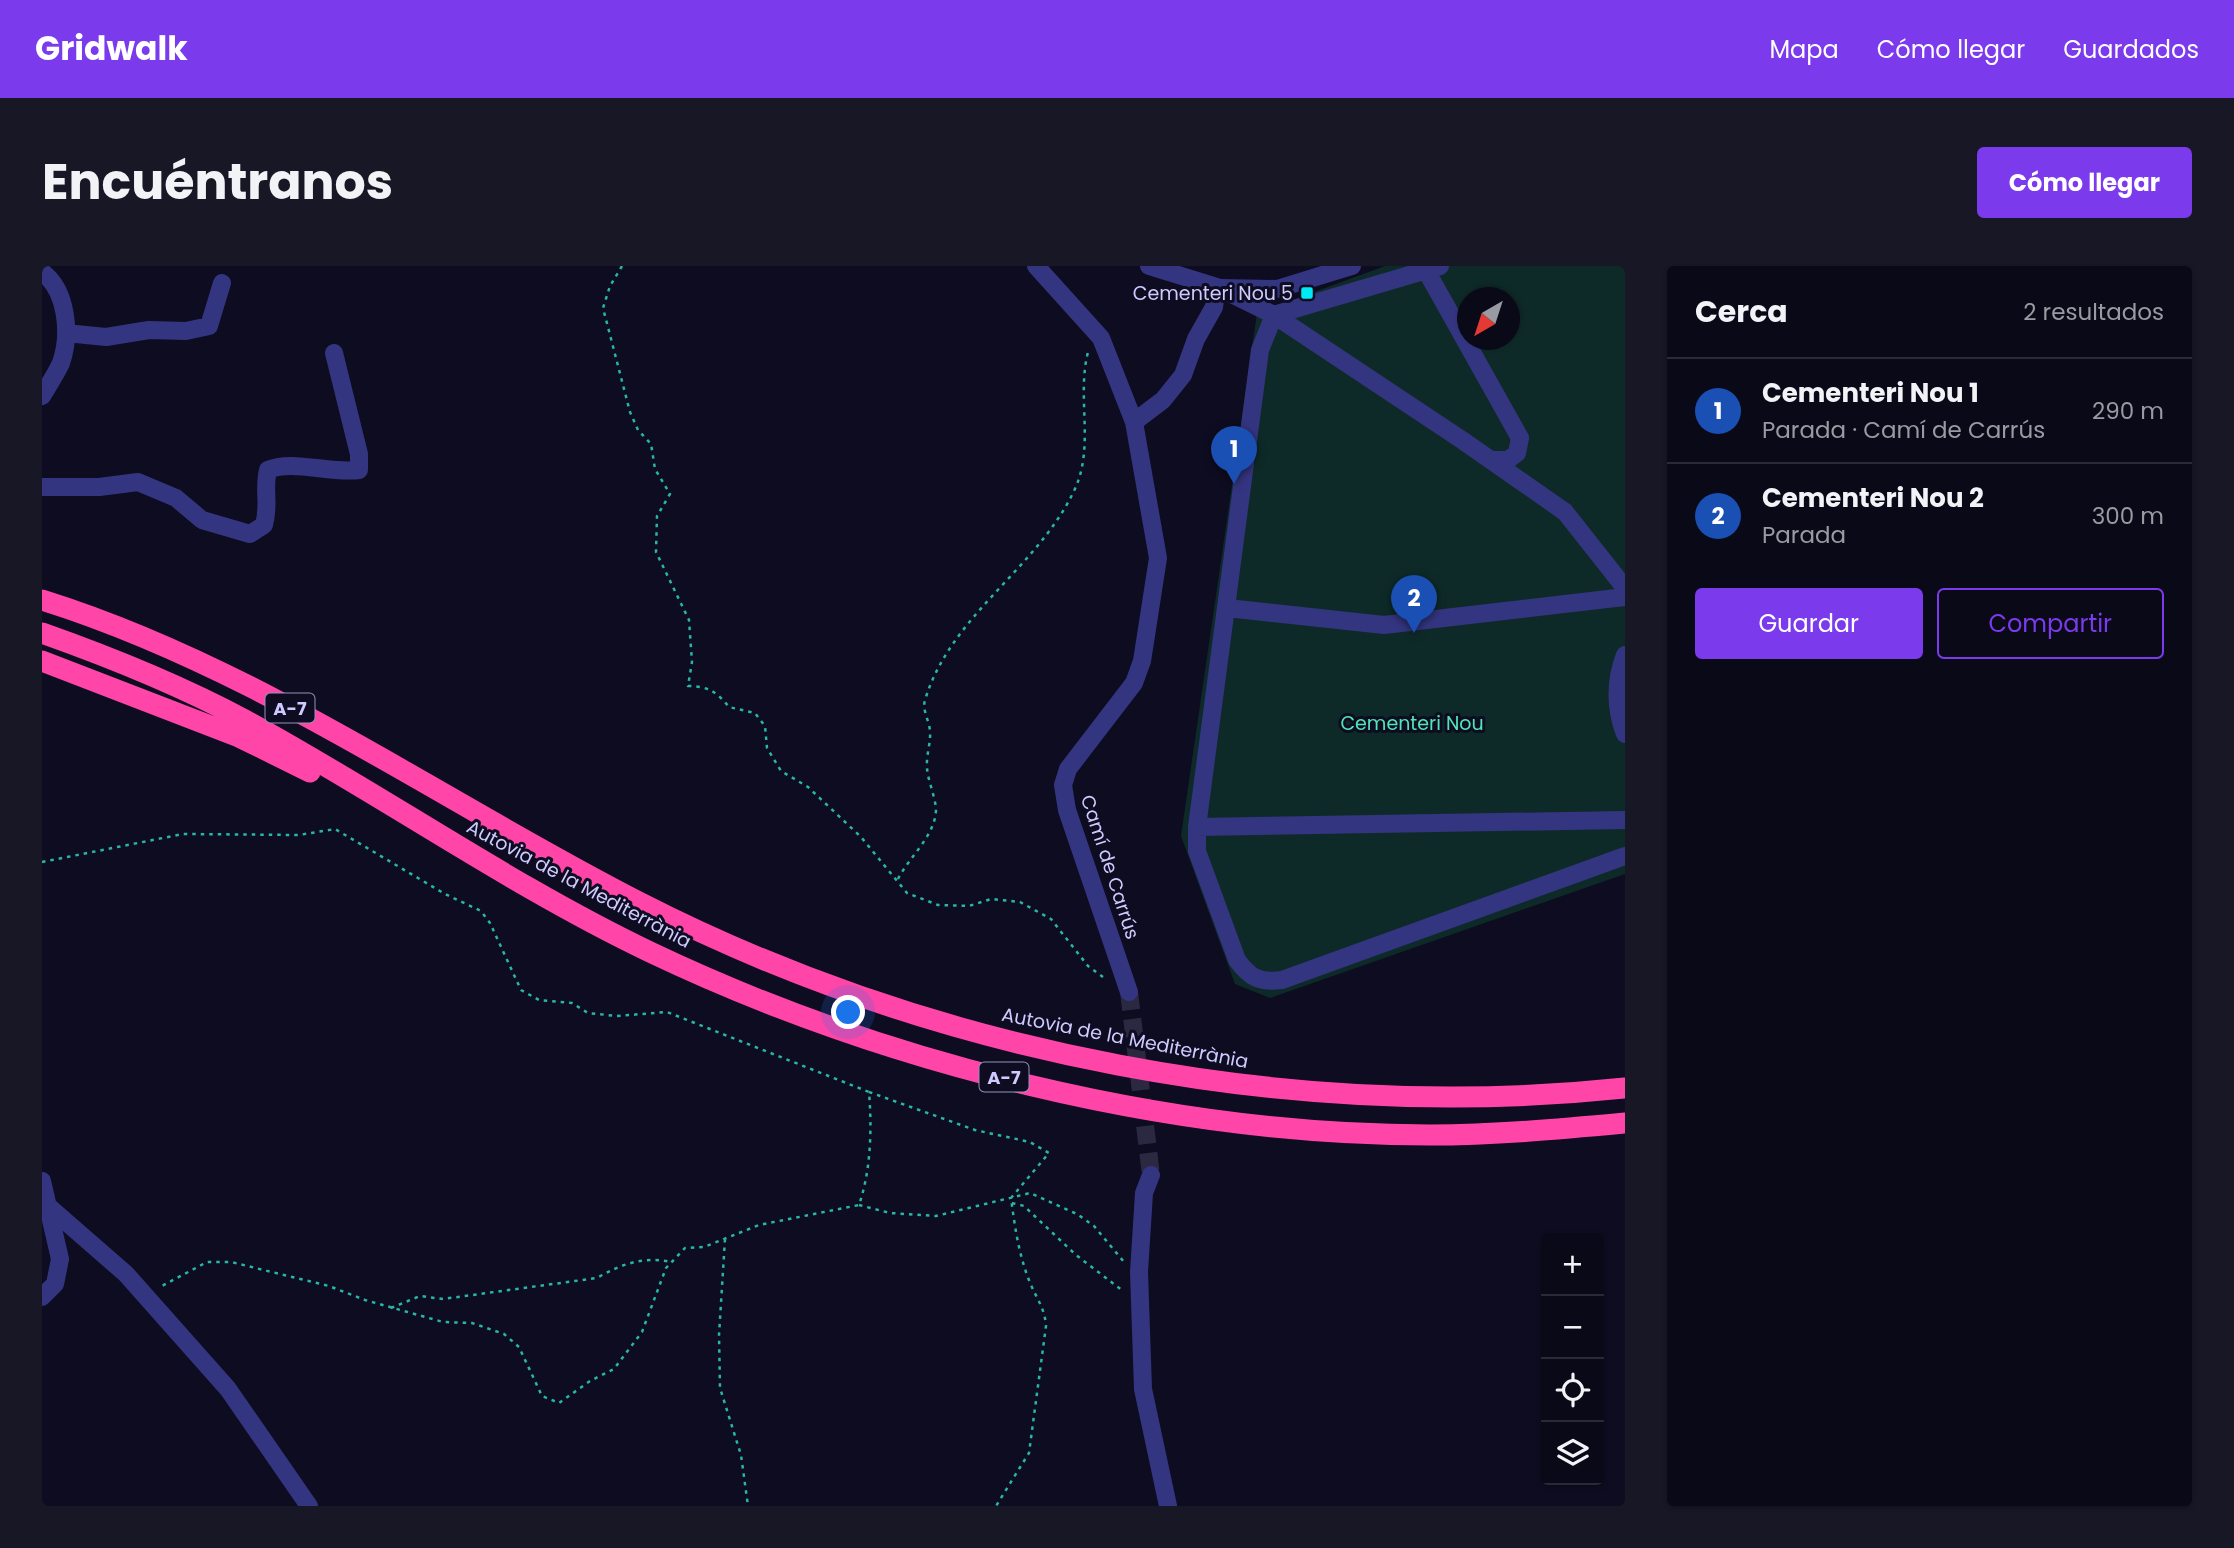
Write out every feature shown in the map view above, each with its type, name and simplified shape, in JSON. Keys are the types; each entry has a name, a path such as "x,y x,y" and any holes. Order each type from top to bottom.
{"highway":[{"name":"Autovia de la Mediterrània","path":"42,600 151,642 243,683 641,903 793,971 894,1008 1004,1039 1092,1058 1267,1088 1386,1094 1558,1095 1625,1088"},
{"name":"Autovia de la Mediterrània","path":"42,633 142,673 240,718 340,774 432,831 650,952 748,994 881,1044 961,1067 1109,1101 1196,1116 1322,1130 1432,1135 1625,1123"},
{"path":"42,661 239,737 432,831"}],"street":[{"name":"Camí de Carrús","path":"1036,266 1101,338 1134,422 1158,558 1142,660 1134,683 1068,769 1063,785 1067,810 1129,992"},
{"path":"1149,266 1217,288 1274,315 1491,460 1565,512 1625,588"},
{"path":"1217,288 1277,289 1352,266"},
{"path":"1274,315 1433,269 1520,438 1517,453 1508,460 1491,460"},
{"path":"42,272 54,281 58,290 66,333 61,362 42,396"},
{"path":"66,333 106,337 149,330 186,331 209,326 222,283"},
{"path":"1134,422 1163,400 1183,375 1196,339 1214,307 1217,288"},
{"path":"1274,315 1260,350 1197,827 1197,850 1237,960 1246,973 1262,982 1282,980 1625,856"},
{"path":"42,487 77,488 138,482 176,498 202,520 250,534 264,525 269,507 265,483 268,470 280,464 340,473 359,470 359,454 334,353"},
{"path":"1227,608 1384,625 1625,597"},
{"path":"1625,655 1617,691 1620,722 1625,734"},
{"path":"1197,827 1620,819"},
{"path":"1151,1175 1144,1193 1139,1272 1143,1389 1168,1506"},
{"path":"42,1181 60,1259 55,1284 42,1297"},
{"path":"48,1206 127,1274 228,1390 310,1506"}],"path":[{"path":"622,266 610,286 603,309 630,412 638,430 651,444 655,469 670,494 657,516 656,552 689,620 692,662 688,686 704,686 719,695 729,707 755,713 765,726 767,748 781,771 808,787 862,837 876,858 898,879 907,893 938,905 969,906 991,899 1020,902 1051,919 1088,966 1129,992"},
{"path":"898,879 926,838 936,811 926,766 930,731 924,703 940,663 984,602 1047,533 1073,493 1085,458 1081,390 1094,330"},
{"path":"42,862 183,834 299,835 335,829 445,894 481,911 490,922 522,990 539,1000 572,1003 587,1013 617,1016 667,1012 869,1092 975,1130 1030,1142 1049,1153 1011,1198"},
{"path":"859,1205 867,1181 872,1124 869,1092"},
{"path":"146,1296 207,1262 231,1262 329,1286 391,1308 443,1322 472,1323 504,1334 519,1347 542,1396 559,1404 590,1381 614,1369 642,1332 666,1268 685,1248 704,1247 760,1225 859,1205 890,1213 936,1216 1030,1193 1077,1214 1094,1226 1110,1248 1139,1272"},
{"path":"996,1506 1028,1453 1046,1326 1045,1313 1031,1285 1015,1236 1011,1198"},
{"path":"1012,1203 1024,1206 1076,1255 1140,1300"},
{"path":"725,1239 719,1335 720,1388 741,1455 748,1506"},
{"path":"391,1308 420,1296 443,1299 597,1278 618,1266 653,1258 671,1262"}],"green space":[{"name":"Cementeri Nou","path":"1385,266 1625,266 1625,874 1270,998 1235,984 1181,836 1257,313"}],"tunnel":[{"path":"1129,992 1151,1175"}],"place":[{"name":"Cementeri Nou 5","path":"1307,293"},
{"name":"Cementeri Nou 1","path":"1234,484"},
{"name":"Cementeri Nou 2","path":"1414,633"}]}
